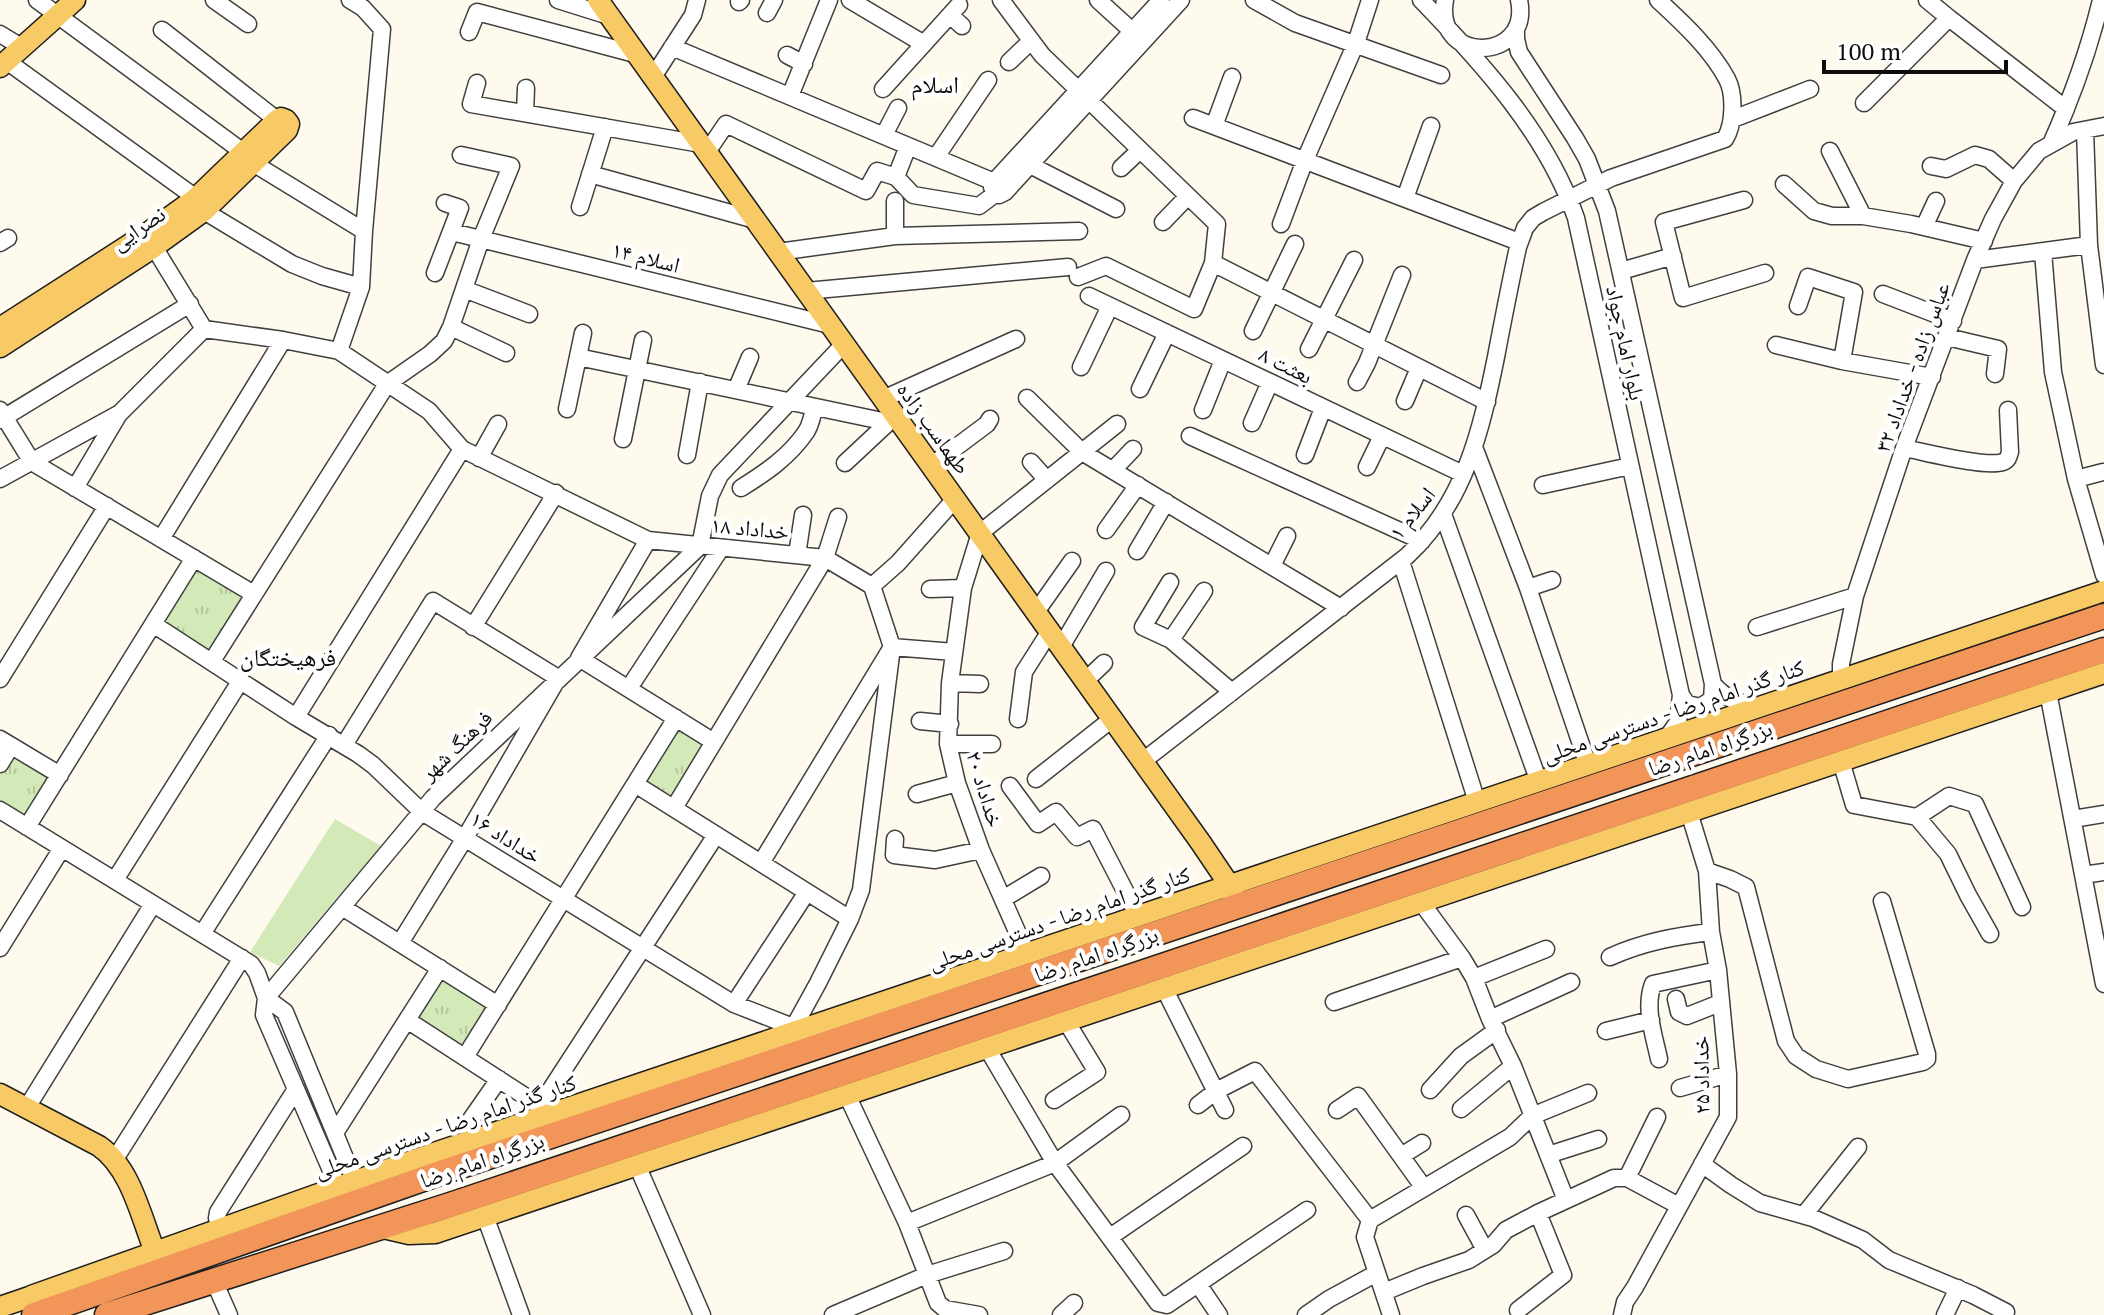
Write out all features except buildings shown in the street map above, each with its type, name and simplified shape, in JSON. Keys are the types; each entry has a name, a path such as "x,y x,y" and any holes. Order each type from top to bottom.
{"highway":[{"name":"بزرگراه امام رضا","path":"33,1305 89,1295 458,1167 1020,979 1234,896 1394,854 2104,616"},
{"name":"بزرگراه امام رضا","path":"107,1315 786,1092 893,1068 1467,864 1686,802 1970,695 2104,650"}],"main road":[{"path":"10,59 75,0"},
{"name":"طهماسب زاده","path":"604,8 883,399 892,420 931,466 1143,761 1234,896"},
{"name":"نصرایی","path":"0,347 154,247 282,125"},
{"path":"0,328 146,234 200,204"},
{"name":"کنار گذر امام رضا - دسترسی محلی","path":"33,1305 155,1252 791,1030 1138,916 1234,896 1441,814 2104,591"},
{"path":"1960,640 2034,639"},
{"path":"379,1227 409,1234 428,1234 485,1216 847,1095 893,1068 987,1048 1531,865 1686,802 1841,761 2104,673"},
{"path":"1920,735 1970,695"},
{"path":"1394,854 1441,814"},
{"path":"1467,864 1531,865"},
{"path":"961,976 1020,979"},
{"path":"729,1134 786,1092"},
{"path":"2,1098 99,1146 115,1159 125,1175 155,1252"},
{"path":"267,1234 326,1203 420,1169 453,1147"},
{"path":"0,1307 33,1305 65,1287 177,1265"},
{"path":"146,1315 184,1290"}],"street":[{"path":"37,0 248,157 364,231"},
{"path":"214,0 248,24"},
{"path":"558,0 604,8"},
{"path":"653,77 693,15 697,0"},
{"path":"790,96 829,0"},
{"path":"806,291 1073,272 1106,266 1194,309 1213,263 1217,224 1042,55 1001,0"},
{"path":"1098,0 1132,31"},
{"path":"672,47 936,157 994,188 999,195 1030,165 1132,31 1161,0"},
{"path":"477,83 471,104 704,148 726,124 866,191 877,171 896,177 913,195 979,206 1084,95 1181,0"},
{"path":"1281,224 1356,43 1370,0"},
{"name":"بلوار امام جواد","path":"1421,0 1507,95 1546,152 1569,199 1584,252 1681,695 1678,722 1666,739"},
{"path":"1445,0 1445,21 1455,38 1471,48 1491,48 1508,39 1516,29 1520,16 1519,0"},
{"path":"1658,0 1707,49 1729,82 1733,119 1810,89"},
{"path":"1927,0 2066,109"},
{"path":"2051,144 2091,39 2101,0"},
{"path":"1258,1 1295,23 1441,75"},
{"path":"856,2 924,44"},
{"path":"339,351 361,287 382,29 360,3"},
{"path":"469,32 477,12 638,57"},
{"path":"883,89 924,44 957,15"},
{"path":"1864,103 1949,18"},
{"name":"بلوار امام جواد","path":"1516,29 1519,52 1575,138 1609,219 1713,684"},
{"path":"162,30 282,125"},
{"path":"0,34 10,59 200,204 292,264 361,287"},
{"path":"1009,62 1031,41"},
{"path":"787,55 804,64"},
{"path":"1214,126 1232,77"},
{"path":"936,157 988,80"},
{"path":"525,113 526,88"},
{"path":"884,135 898,108"},
{"path":"1193,118 1519,242"},
{"name":"اسلام ۱","path":"1143,761 1401,561 1443,514 1474,447 1487,402 1519,242 1533,218 1611,178 1725,139 1733,119"},
{"path":"1405,198 1431,126"},
{"name":"عباس زاده - خداداد ۳۲","path":"1841,680 1841,664 1855,596 1904,448 1993,219 2014,181 2039,151 2073,132 2104,126"},
{"path":"580,207 605,127"},
{"path":"2085,130 2089,245 2098,278 2104,365"},
{"path":"896,177 908,146"},
{"path":"1121,168 1140,150"},
{"path":"1830,151 1863,216"},
{"path":"212,661 387,384 436,349 451,327 481,239 511,166 461,155"},
{"path":"1931,166 1946,169 1975,155 1989,159 2014,181"},
{"path":"1030,165 1116,209"},
{"path":"590,174 752,219 757,223"},
{"path":"1784,184 1814,211 1832,216 1863,216 1984,241"},
{"path":"1163,222 1188,196"},
{"path":"1744,200 1664,222 1683,298 1765,273"},
{"path":"895,201 895,236"},
{"path":"1924,227 1936,201"},
{"path":"435,273 460,208 445,203"},
{"path":"778,252 895,236 1079,231"},
{"name":"اسلام ۱۴","path":"452,232 830,325"},
{"path":"1253,331 1295,244"},
{"path":"1975,260 2089,245"},
{"path":"75,488 120,413 204,329 154,247"},
{"path":"2043,252 2053,372 2076,479 2104,575"},
{"path":"1621,271 1673,256"},
{"path":"1309,349 1354,260"},
{"path":"1213,263 1487,402"},
{"path":"1357,382 1402,275"},
{"path":"1798,306 1808,277 1854,292 1842,361"},
{"path":"464,289 529,314"},
{"path":"1883,294 1950,329 1998,349 1995,374"},
{"name":"بعثت ۸","path":"1089,296 1463,474"},
{"path":"190,304 1,416 32,462 254,594"},
{"path":"1081,367 1110,306"},
{"path":"451,327 506,353"},
{"name":"خداداد ۱۸","path":"204,329 339,351 429,411 462,449 648,540 825,558 872,586"},
{"path":"567,409 583,333"},
{"path":"1140,389 1167,333"},
{"path":"883,399 1016,339"},
{"path":"161,539 283,340"},
{"path":"623,439 643,340"},
{"path":"700,546 710,496 720,475 844,344"},
{"path":"1776,345 1842,361 1932,377"},
{"path":"578,357 815,407 892,420"},
{"path":"736,390 750,357"},
{"path":"1203,410 1223,360"},
{"path":"1405,401 1419,368"},
{"path":"687,455 700,382"},
{"path":"1252,423 1270,382"},
{"path":"1027,398 1082,452 1341,608"},
{"path":"741,488 773,468 792,448 808,430 815,407"},
{"path":"1305,455 1323,408"},
{"path":"1904,448 1978,463 2002,462 2010,452 2008,410"},
{"path":"0,493 7,475 120,413"},
{"path":"931,466 990,419"},
{"path":"845,463 892,420"},
{"path":"479,458 498,424"},
{"path":"980,533 1117,424"},
{"path":"1190,436 1422,541"},
{"path":"1367,467 1382,436"},
{"path":"1474,447 1528,588 1588,765"},
{"path":"296,717 462,449"},
{"path":"1113,470 1133,449"},
{"path":"1031,462 1047,480"},
{"path":"1543,485 1630,466"},
{"path":"2076,479 2103,472"},
{"path":"1106,530 1138,485"},
{"path":"473,627 556,493"},
{"path":"791,1030 850,919 861,890 892,647 872,586 898,563 955,499"},
{"path":"1137,551 1166,502"},
{"path":"0,679 107,506"},
{"path":"1443,514 1539,782"},
{"path":"797,555 803,515"},
{"path":"674,808 825,558 838,517"},
{"name":"خداداد ۲۰","path":"980,533 963,588 950,683 948,744 957,783 981,850 1027,954"},
{"path":"1272,566 1287,536"},
{"path":"648,540 579,658 714,742"},
{"name":"فرهنگ شهر","path":"266,998 450,781 700,546"},
{"path":"629,688 721,548"},
{"path":"27,827 194,558"},
{"path":"1036,612 1072,561"},
{"path":"1401,561 1477,802"},
{"path":"1018,719 1024,672 1045,639 1056,640 1106,571"},
{"path":"1528,588 1552,580"},
{"path":"1170,582 1143,627 1171,640 1232,692"},
{"path":"930,589 963,588"},
{"path":"1171,640 1204,591"},
{"path":"1757,627 1855,596"},
{"path":"202,934 433,601 558,678 400,943"},
{"name":"خداداد ۱۶","path":"153,624 373,765 422,812 734,1004 791,1030"},
{"path":"892,647 954,652"},
{"path":"761,863 892,647"},
{"path":"1085,681 1104,663"},
{"path":"115,880 241,680"},
{"path":"950,683 980,684"},
{"path":"1681,695 1687,704 1701,707 1712,699 1713,684"},
{"path":"1713,684 1720,693 1736,702 1761,707"},
{"path":"2048,692 2104,984"},
{"path":"465,1057 676,718"},
{"path":"1036,779 1112,719"},
{"path":"920,721 950,724"},
{"path":"0,764 6,742 60,775"},
{"path":"948,744 992,744"},
{"path":"1841,761 1854,805 1917,817 1948,854 1990,934"},
{"path":"917,794 957,783"},
{"path":"635,784 850,919"},
{"path":"1010,786 1038,824 1056,812 1077,837 1093,829 1138,916"},
{"path":"874,787 892,790"},
{"path":"1917,817 1949,796 1975,804 2022,907"},
{"name":"خداداد ۲۵","path":"1622,1315 1625,1302 1728,1117 1728,1074 1707,871 1686,802"},
{"path":"0,810 254,968 266,998 264,1015 333,1175 334,1183 330,1190"},
{"path":"2073,819 2104,814"},
{"path":"407,1020 540,1106 716,835"},
{"path":"895,839 894,855 935,860 981,850"},
{"path":"0,948 62,848"},
{"path":"1707,871 1746,887 1786,1041 1796,1056 1816,1069 1848,1079 1927,1059 1882,901"},
{"path":"2083,875 2104,872"},
{"path":"1003,899 1041,876"},
{"path":"734,1004 807,892"},
{"path":"1421,902 1474,978 1566,1200"},
{"path":"26,1109 153,904"},
{"path":"342,907 498,1005"},
{"path":"1610,957 1669,937 1711,932"},
{"path":"1474,978 1546,949"},
{"path":"115,1159 242,958"},
{"path":"1334,1002 1462,958"},
{"path":"335,1133 440,968"},
{"path":"1659,1059 1648,996 1653,984 1718,970"},
{"path":"1430,1090 1493,1024 1571,982"},
{"path":"1164,988 1225,1110"},
{"path":"266,998 285,1012 352,1173 362,1179"},
{"path":"1676,999 1679,1012 1687,1016 1720,1003"},
{"path":"1606,1031 1651,1020"},
{"path":"1054,1100 1097,1072 1066,1021"},
{"path":"987,1048 1055,1163 1158,1303 1167,1305 1307,1210"},
{"path":"1461,1109 1513,1066"},
{"path":"1198,1105 1216,1091 1255,1071 1370,1220"},
{"path":"1680,1088 1728,1074"},
{"path":"467,1125 499,1079"},
{"path":"220,1229 218,1212 296,1089"},
{"path":"1391,1315 1365,1237 1370,1220 1510,1137 1532,1116 1588,1093"},
{"path":"847,1095 907,1223 938,1303 945,1309 979,1315"},
{"path":"1337,1110 1358,1096 1424,1188"},
{"path":"907,1223 1055,1163 1121,1115"},
{"path":"1627,1178 1657,1117"},
{"path":"1548,1155 1598,1139"},
{"path":"1401,1156 1422,1143"},
{"path":"1110,1237 1243,1146"},
{"path":"1804,1215 1858,1147"},
{"path":"1702,1164 1760,1203 1804,1215 1863,1240 1889,1260 1958,1288 2006,1312"},
{"path":"637,1165 702,1315"},
{"path":"1384,1292 1469,1260 1493,1245 1506,1230 1614,1178 1627,1178 1679,1206"},
{"path":"1518,1310 1563,1275 1538,1213"},
{"path":"1466,1215 1485,1250"},
{"path":"485,1216 521,1315"},
{"path":"833,1315 927,1275 1004,1251"},
{"path":"1306,1315 1377,1273"},
{"path":"214,1281 229,1315"},
{"path":"1198,1284 1219,1315"},
{"path":"1945,1315 1958,1288"},
{"path":"1061,1315 1074,1303"}],"green space":[{"path":"197,569 244,598 211,651 164,623"},
{"path":"678,726 706,744 671,800 643,783"},
{"path":"12,754 50,777 24,818 0,803 0,775"},
{"path":"335,819 381,846 279,966 250,952"},
{"path":"443,980 486,1007 462,1046 418,1018"}],"district":[{"name":"اسلام","path":"935,85"},
{"name":"فرهیختگان","path":"288,658"}]}
